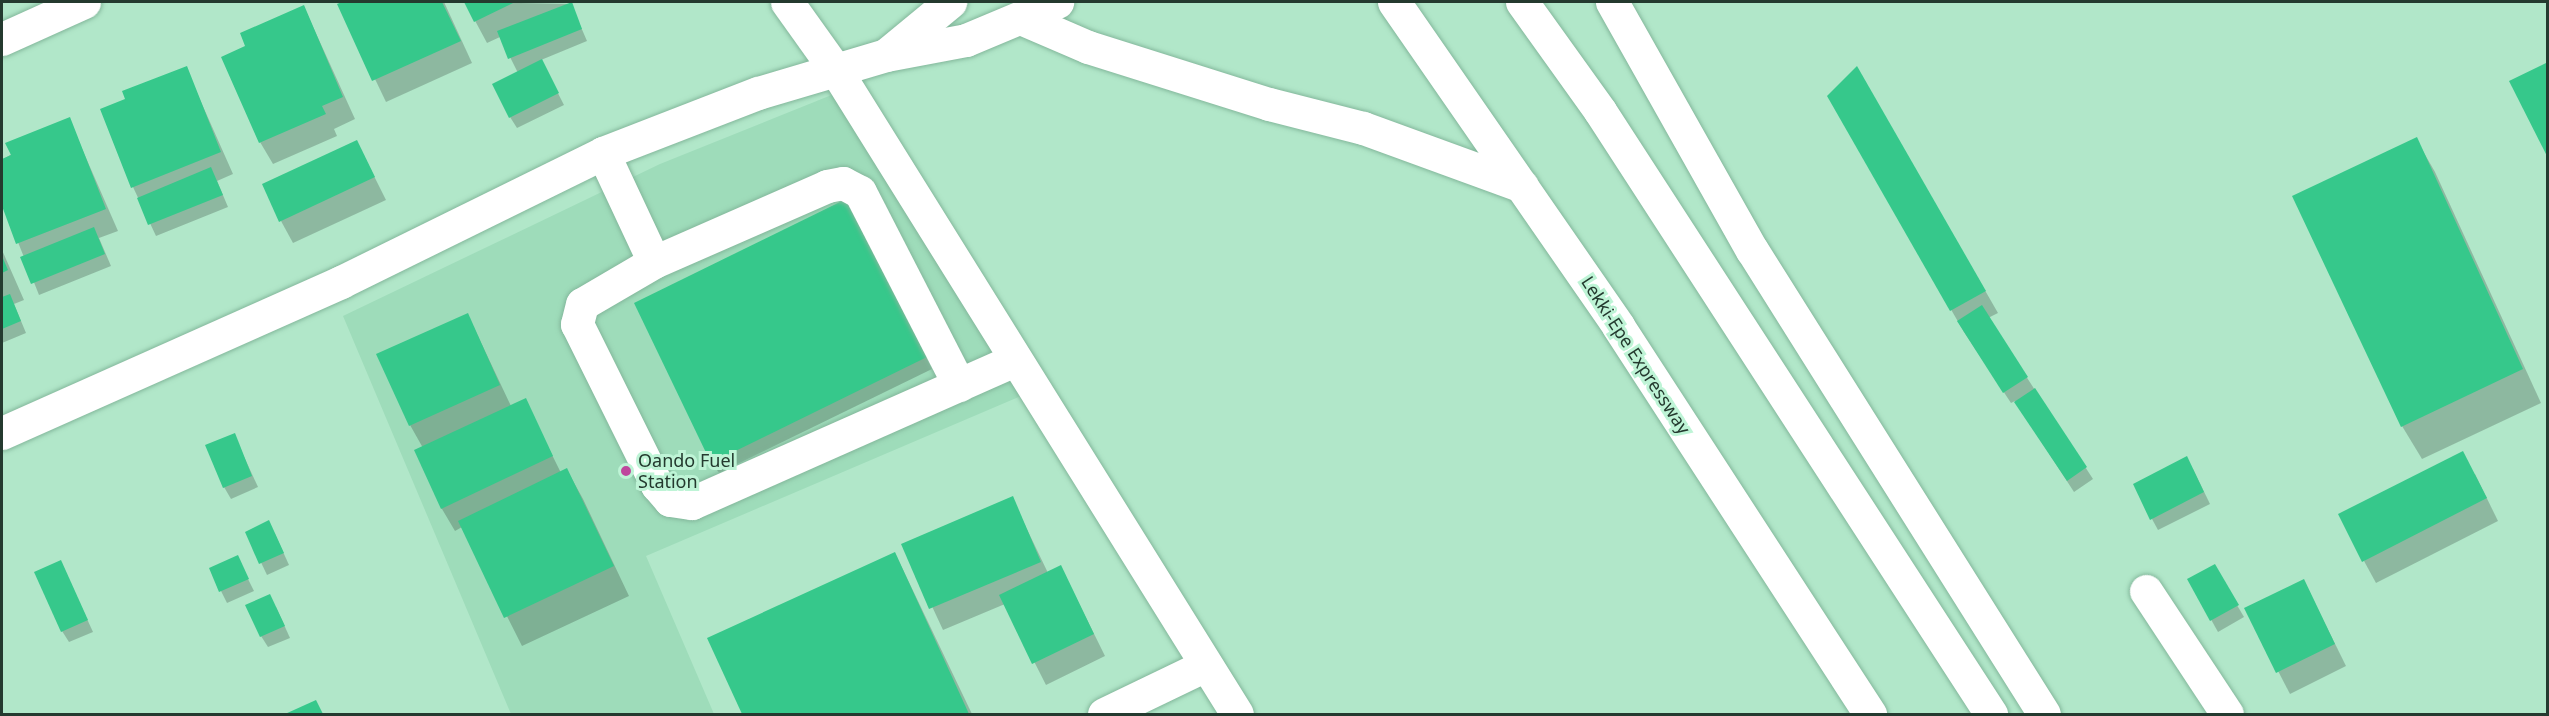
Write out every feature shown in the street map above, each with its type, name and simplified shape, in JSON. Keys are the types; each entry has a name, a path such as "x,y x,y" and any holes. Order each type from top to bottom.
{"main road":[{"path":"2,39 84,2"},
{"path":"787,2 837,72 1014,360 1238,714"},
{"path":"886,55 950,2"},
{"path":"2,433 341,282 603,153 758,93 837,72 886,55 966,40 1023,19 1057,2"},
{"name":"Lekki-Epe Expressway","path":"1394,2 1618,326 1870,714"},
{"path":"1522,2 1600,111 1990,714"},
{"path":"1612,2 1752,250 2044,714"},
{"path":"1023,19 1088,47 1269,104 1363,128 1522,186"},
{"path":"603,153 654,262"},
{"path":"959,385 860,192 843,183 827,186 654,262 582,304 577,324 657,485 670,500 692,503 959,385 1014,360"},
{"path":"2146,591 2227,714"},
{"path":"1104,714 1206,665"}],"shaded area":[{"name":"Oando Fuel Station","path":"839,92 1023,395 646,556 714,714 511,714 343,316 660,164"}],"building":[{"path":"342,2 442,2 461,41 372,81 337,4"},
{"path":"464,2 515,2 474,22"},
{"path":"572,2 582,29 508,59 497,31"},
{"path":"304,5 343,97 322,106 326,114 259,143 221,57 245,46 240,33"},
{"path":"542,59 559,93 509,118 492,84"},
{"path":"2548,62 2548,158 2509,81"},
{"path":"187,66 221,152 131,188 100,109 125,99 122,91"},
{"path":"1857,66 1986,291 1950,311 1827,96"},
{"path":"70,117 106,209 16,244 2,206 2,159 11,155 5,143"},
{"path":"2417,137 2523,369 2401,427 2292,196"},
{"path":"357,140 375,177 279,222 262,184"},
{"path":"211,167 223,195 148,225 137,198"},
{"path":"848,198 927,357 711,463 634,303"},
{"path":"94,227 105,254 31,284 20,257"},
{"path":"2,256 8,270 2,273"},
{"path":"10,294 21,321 2,329 2,297"},
{"path":"1982,305 2028,377 2003,393 1957,321"},
{"path":"468,313 500,385 409,426 376,354"},
{"path":"2035,388 2087,467 2067,481 2014,402"},
{"path":"526,398 553,456 441,509 414,450"},
{"path":"235,433 252,476 223,488 205,445"},
{"path":"2463,451 2487,498 2362,562 2338,514"},
{"path":"2187,456 2204,492 2150,520 2133,484"},
{"path":"567,468 614,566 504,618 458,521"},
{"path":"1013,496 1041,562 929,609 901,544"},
{"path":"269,520 284,553 259,564 245,532"},
{"path":"895,552 969,714 742,714 707,638"},
{"path":"238,555 249,579 219,592 209,568"},
{"path":"61,560 88,620 61,632 34,572"},
{"path":"2215,564 2239,605 2210,621 2187,579"},
{"path":"1061,565 1094,634 1032,664 999,595"},
{"path":"2304,579 2335,644 2276,673 2244,608"},
{"path":"270,594 285,626 260,637 245,605"},
{"path":"316,700 323,714 285,714"}],"place":[{"name":"Oando Fuel Station","path":"626,471"}]}
